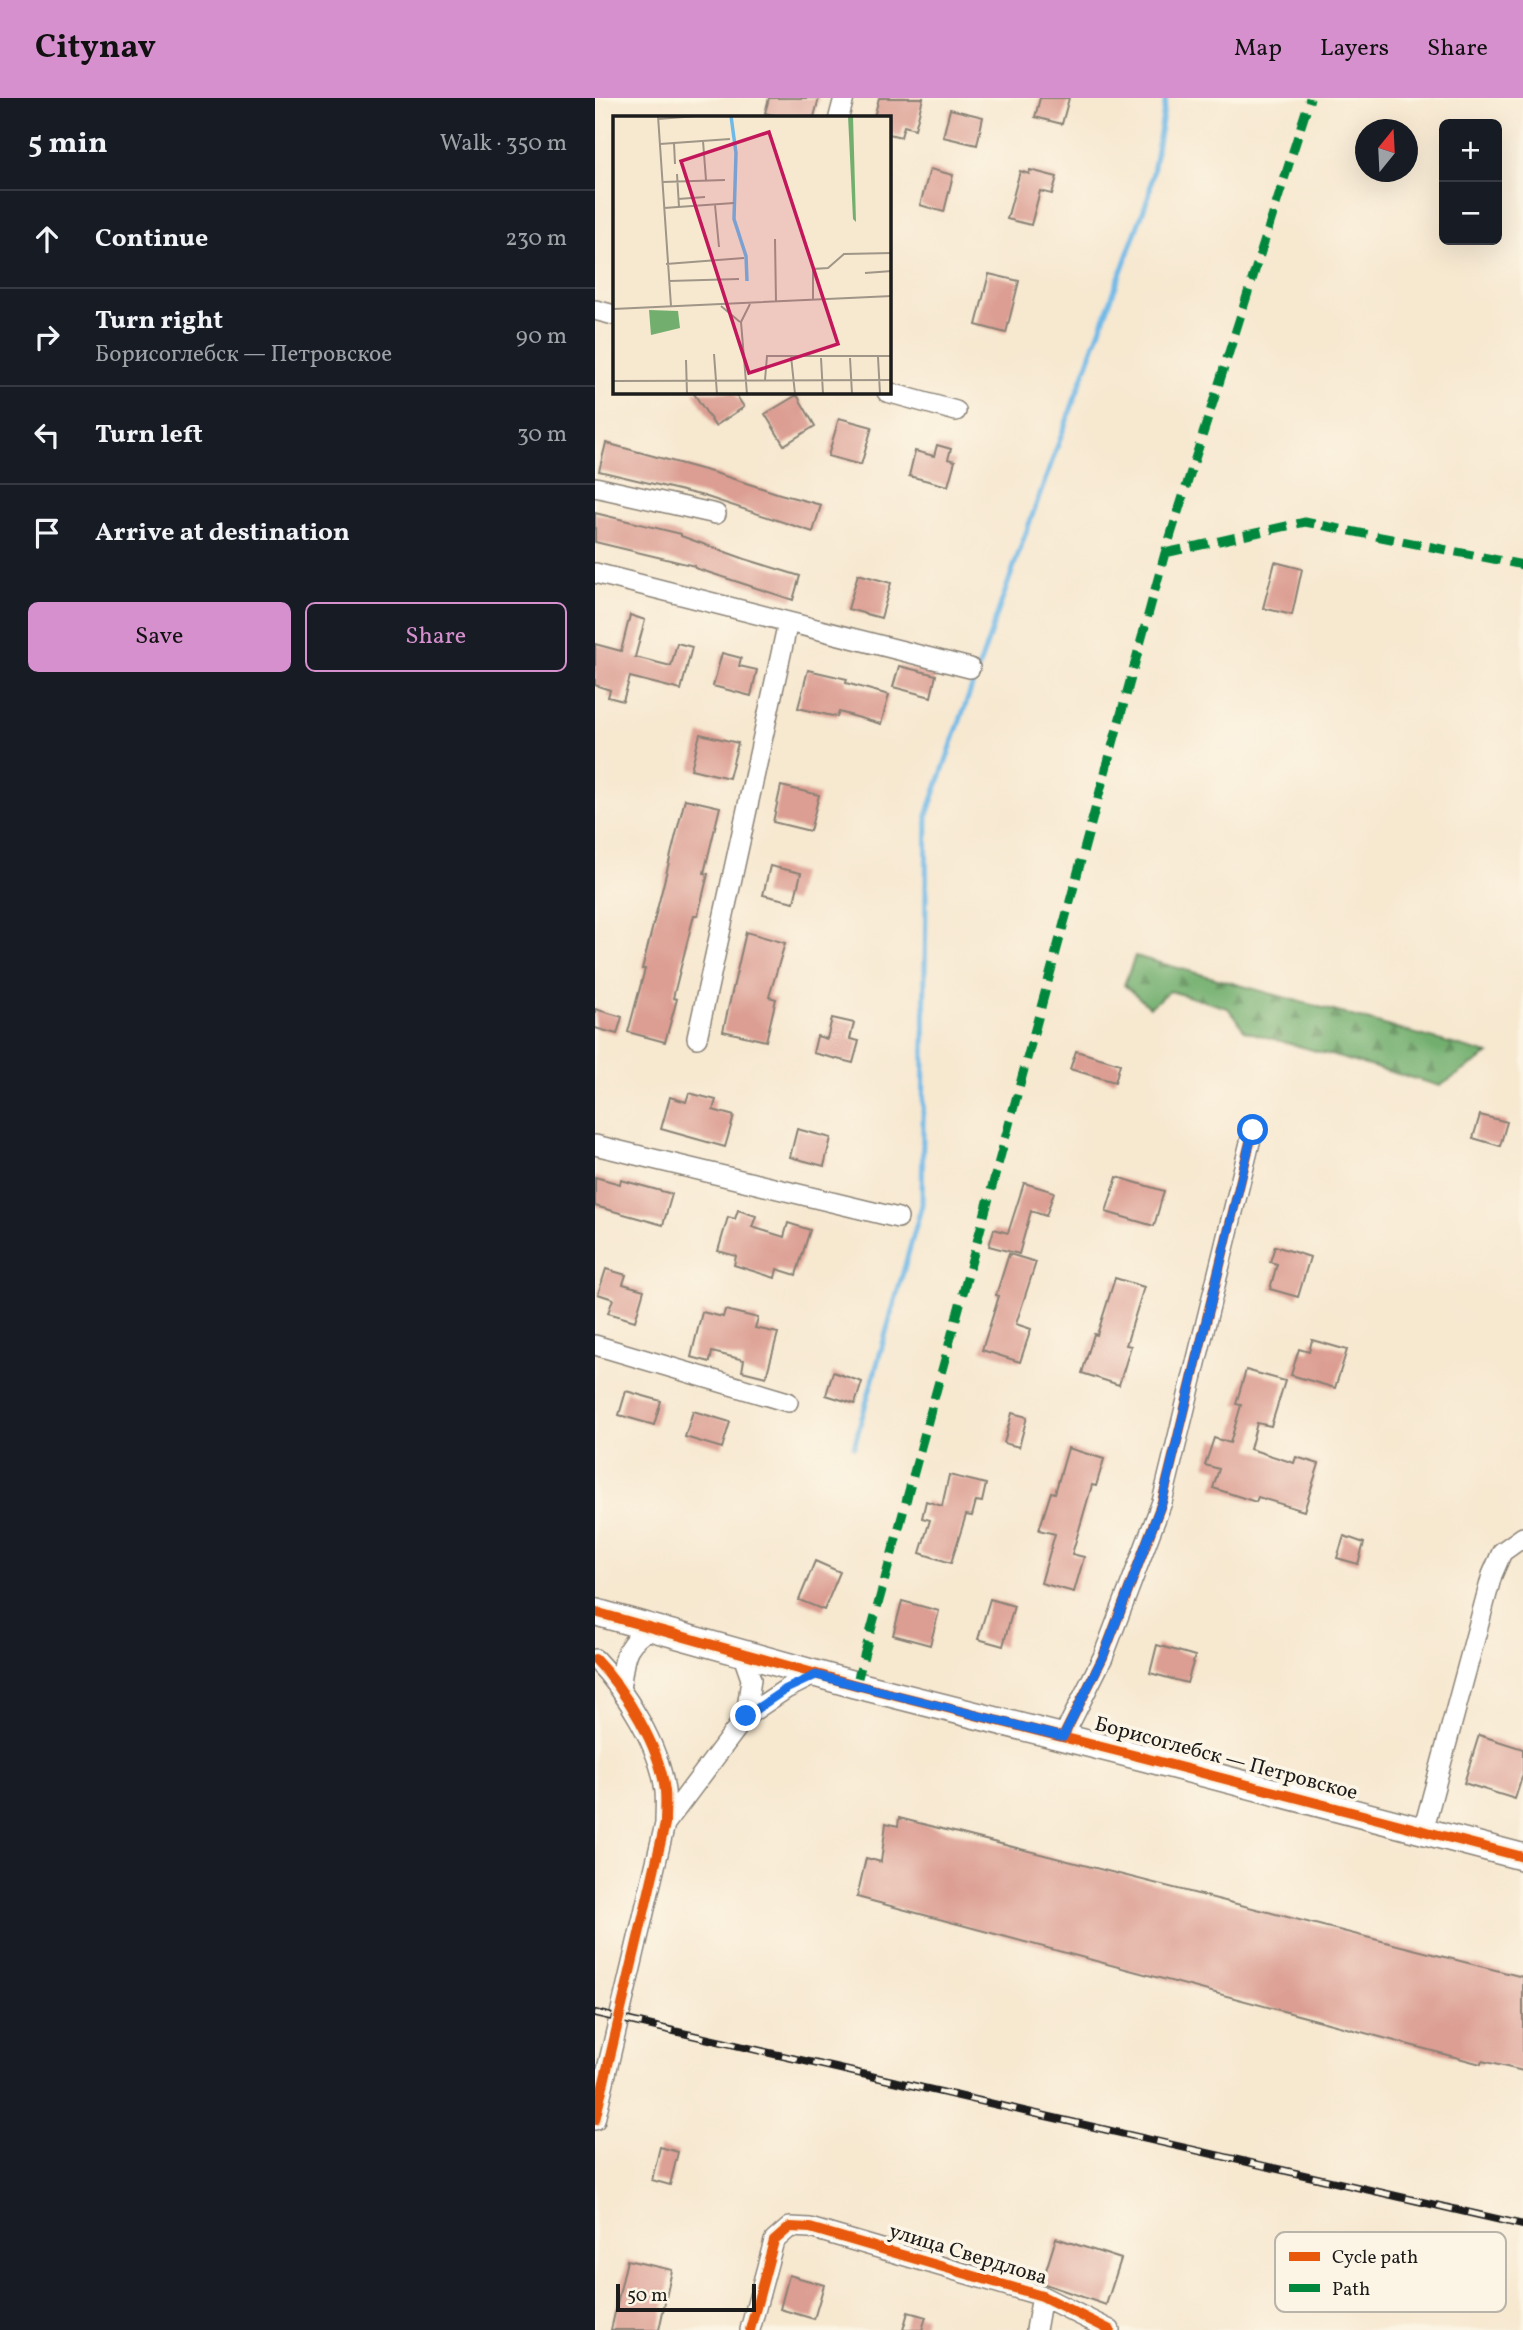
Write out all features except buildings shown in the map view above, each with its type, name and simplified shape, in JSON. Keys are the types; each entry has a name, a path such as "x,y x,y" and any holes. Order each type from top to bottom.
{"street":[{"path":"839,116 844,98"},
{"path":"595,310 613,315"},
{"path":"891,393 956,411"},
{"path":"595,487 716,514"},
{"path":"595,573 969,668"},
{"path":"697,1038 788,622"},
{"path":"1063,1737 1103,1657 1162,1502 1253,1130"},
{"path":"595,1145 898,1218"},
{"path":"595,1345 788,1402"},
{"path":"1423,1830 1492,1575 1503,1552 1523,1537"},
{"name":"Борисоглебск — Петровское","path":"595,1612 816,1675 1523,1857"},
{"path":"620,1689 629,1646 637,1637 652,1628"},
{"path":"742,1653 751,1679 746,1716"},
{"path":"595,1659 620,1689 641,1723 660,1767 665,1791 665,1824 595,2120"},
{"path":"665,1824 746,1716 786,1689 816,1675"},
{"name":"улица Свердлова","path":"750,2330 774,2241 790,2227 810,2228 1042,2296 1110,2330"},
{"path":"1036,2330 1042,2296"}],"green space":[{"path":"1135,956 1489,1054 1440,1086 1245,1031 1228,1008 1170,991 1150,1007 1124,985"}],"waterway":[{"path":"854,1446 922,1205 927,815 1020,549 1149,195 1166,98"}],"railway":[{"path":"595,2013 1523,2225"}],"marked path":[{"path":"856,1685 1165,553 1310,98"},
{"path":"1165,553 1305,522 1523,565"}],"cycle path":[{"path":"1063,1737 1103,1657 1162,1502 1253,1130"},
{"path":"595,1612 856,1685 1523,1857"},
{"path":"595,1659 618,1687 640,1721 656,1756 665,1791 665,1824 595,2120"},
{"path":"750,2330 774,2241 790,2227 810,2228 1042,2296 1110,2330"}],"route":[{"path":"746,1716 786,1689 816,1675 1063,1737 1103,1657 1162,1502 1253,1130"}]}
